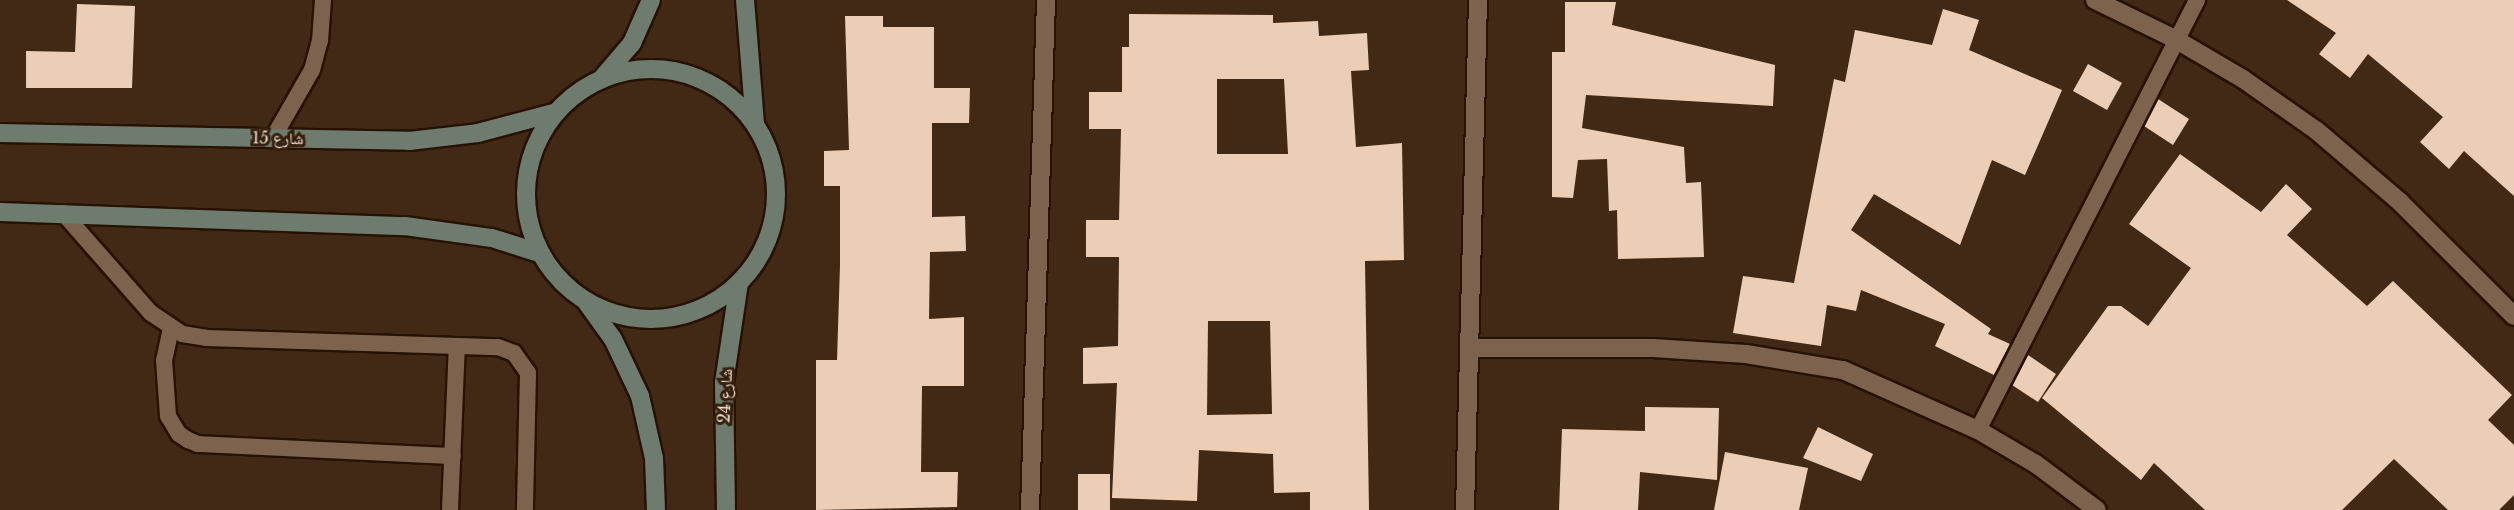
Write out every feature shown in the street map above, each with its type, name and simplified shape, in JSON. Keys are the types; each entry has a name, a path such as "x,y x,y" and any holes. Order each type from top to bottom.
{"street":[{"path":"603,77 632,43 651,0"},
{"path":"745,0 755,123"},
{"path":"1030,510 1046,0"},
{"path":"1465,510 1472,348 1478,0"},
{"path":"2095,0 2175,39 2243,79 2317,131 2400,202 2514,316"},
{"path":"587,303 617,315 650,320 682,315 713,303 739,283 760,256 774,224 777,188 771,154 755,123 725,92 687,73 645,68 603,77 576,92 553,113 534,145 524,181 527,218 539,254 560,281 587,303 613,339 640,396 654,458 656,510"},
{"name":"شارع 15","path":"0,134 444,139 553,113"},
{"path":"0,212 405,226 492,238 539,254"},
{"name":"شارع 24","path":"726,510 724,383 739,283"},
{"path":"1472,348 1653,348 1757,356 1843,370 1978,430 2036,464 2097,510"}],"lane":[{"path":"273,138 312,70 320,40 323,0"},
{"path":"1978,430 2175,39 2197,0"},
{"path":"63,213 151,313 171,328 206,338 506,349 523,362 528,373 525,510"},
{"path":"171,328 164,360 168,416 178,434 188,440 198,444 453,456"},
{"path":"450,510 457,346"}],"building":[{"path":"2287,0 2514,0 2514,196 2464,151 2449,169 2420,142 2443,117 2368,54 2350,78 2319,54 2336,33"},
{"path":"1565,2 1616,2 1612,25 1775,65 1773,106 1586,95 1582,128 1684,147 1686,183 1701,182 1704,257 1618,259 1617,210 1609,211 1607,159 1578,160 1573,198 1552,197 1552,52 1565,52"},
{"path":"77,4 135,6 132,88 26,88 26,51 75,52"},
{"path":"1943,9 1979,20 1969,50 2062,90 2025,175 1992,160 1960,245 1874,194 1851,230 1991,329 1988,334 2010,344 1994,375 1935,346 1945,324 1861,290 1856,311 1827,305 1821,346 1733,333 1743,276 1794,283 1834,79 1845,82 1855,30 1932,45"},
{"path":"1129,14 1273,15 1273,23 1318,21 1319,36 1367,33 1369,70 1351,71 1356,147 1402,143 1404,260 1365,261 1369,510 1310,510 1310,492 1274,493 1273,454 1199,450 1197,501 1112,498 1117,383 1083,384 1083,348 1118,346 1119,257 1086,257 1086,220 1119,220 1121,129 1089,129 1089,92 1122,92 1122,47 1129,47","holes":["1217,79 1284,79 1288,154 1217,154","1208,321 1270,321 1272,414 1207,415"]},
{"path":"845,16 883,16 883,27 934,27 934,88 970,88 969,123 932,123 932,217 965,216 966,251 930,252 929,319 964,317 964,386 922,386 921,472 958,472 957,507 816,510 816,360 837,360 840,265 840,186 824,186 824,151 849,150"},
{"path":"2088,64 2122,83 2107,110 2073,91"},
{"path":"2158,99 2189,119 2173,145 2144,126"},
{"path":"2180,154 2261,212 2286,184 2312,209 2287,235 2367,306 2393,281 2512,395 2488,420 2514,445 2514,495 2499,510 2448,510 2394,459 2342,510 2205,510 2154,463 2141,480 2042,398 2108,306 2121,306 2148,326 2191,268 2129,224"},
{"path":"2028,355 2056,374 2038,402 2012,385"},
{"path":"1645,407 1719,408 1717,480 1640,472 1638,510 1559,510 1562,429 1645,431"},
{"path":"1818,427 1873,454 1861,481 1803,458"},
{"path":"1725,452 1808,468 1799,510 1714,510"},
{"path":"1078,474 1110,474 1110,510 1078,510"}]}
